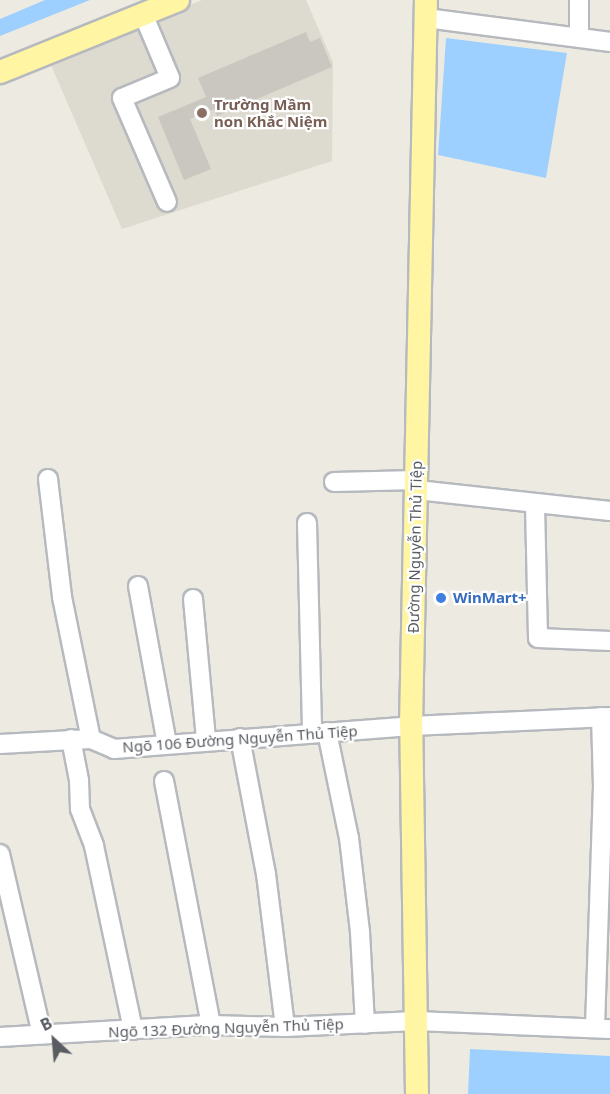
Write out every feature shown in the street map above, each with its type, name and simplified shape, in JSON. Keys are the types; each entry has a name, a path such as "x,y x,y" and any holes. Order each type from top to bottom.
{"main road":[{"path":"0,72 178,0"},
{"name":"Đường Nguyễn Thủ Tiệp","path":"417,1094 411,726 426,9"}],"street":[{"path":"579,0 579,38"},
{"path":"426,9 610,42"},
{"path":"143,14 170,78 122,98 167,202"},
{"path":"48,479 62,597 91,739"},
{"path":"334,482 417,485 535,505 610,511"},
{"path":"535,505 538,638 610,641"},
{"path":"307,523 319,733 349,838 360,932 365,1024"},
{"path":"138,586 166,744"},
{"path":"193,599 206,740"},
{"path":"603,1028 603,787 606,717"},
{"name":"Ngõ 106 Đường Nguyễn Thủ Tiệp","path":"0,744 91,739 114,749 206,740 411,726 606,717"},
{"path":"240,738 266,874 285,1027"},
{"path":"71,739 79,780 80,809 94,846 134,1030"},
{"path":"164,781 211,1025"},
{"path":"0,854 42,1034"},
{"name":"Ngõ 132 Đường Nguyễn Thủ Tiệp","path":"0,1037 211,1025 285,1027 416,1021 603,1028"}],"shaded area":[{"name":"Trường Mầm non Khắc Niệm","path":"202,0 306,0 333,62 332,161 122,229 51,65"}],"water":[{"path":"45,0 90,0 0,36 0,19"},
{"path":"446,38 567,53 546,178 438,155"},
{"path":"470,1049 610,1056 610,1094 468,1094"}],"building":[{"path":"306,32 310,42 320,38 332,67 217,116 214,109 190,119 211,169 184,180 158,117 206,97 198,78"}],"place":[{"name":"Trường Mầm non Khắc Niệm","path":"202,113"},
{"name":"WinMart+","path":"441,598"}]}
